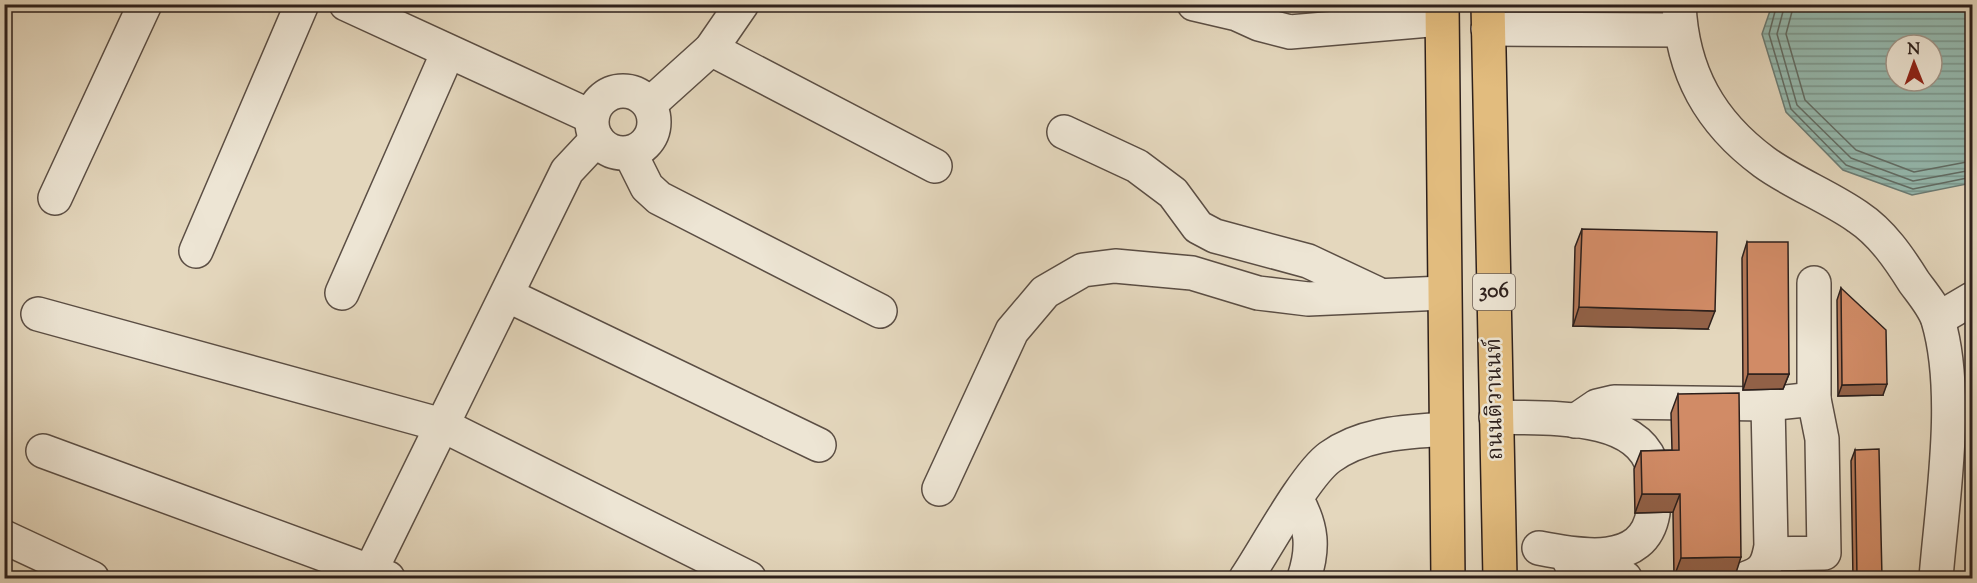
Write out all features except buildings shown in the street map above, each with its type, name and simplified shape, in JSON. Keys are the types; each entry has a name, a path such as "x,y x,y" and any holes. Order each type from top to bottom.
{"main road":[{"name":"306","path":"1441,12 1448,579"},
{"name":"ถนนติวานนท์","path":"1488,17 1500,579"}],"street":[{"path":"55,198 146,4"},
{"path":"196,251 302,4"},
{"path":"43,451 380,574 442,425 567,171 594,128 597,103 609,93 624,90 638,94 650,104 655,119 653,134 644,146 630,153 615,152 594,128 448,52 346,4"},
{"path":"650,104 711,49 742,4"},
{"path":"1194,4 1246,9 1259,24 1290,32 1441,12"},
{"path":"1488,17 1680,17 1699,93 1726,129 1765,163 1860,218 1893,249 1938,319 1947,373 1947,429 1936,579"},
{"path":"711,49 935,166"},
{"path":"342,293 448,52"},
{"path":"1064,132 1137,166 1173,193 1198,227 1215,236 1308,261 1382,296"},
{"path":"630,153 647,187 659,198 879,311"},
{"path":"1192,273 1198,227"},
{"path":"939,489 1012,331 1045,292 1083,270 1115,266 1192,273 1258,293 1308,299 1443,293"},
{"path":"1770,554 1824,553 1822,439 1814,399 1815,283"},
{"path":"507,295 819,445"},
{"path":"1938,319 1972,299"},
{"path":"38,314 442,425 749,579"},
{"path":"1575,421 1597,406 1614,402 1767,404 1814,399"},
{"path":"1747,579 1760,574 1770,554 1767,404"},
{"path":"1496,417 1575,421 1623,432 1639,443 1650,456 1653,469"},
{"path":"1246,579 1310,479 1328,458 1351,445 1393,433 1445,429"},
{"path":"1297,500 1310,523 1310,541 1304,579"},
{"path":"1499,547 1539,548 1572,554 1598,555 1621,552 1641,541 1651,528 1653,513"},
{"path":"4,537 92,579"},
{"path":"1539,548 1597,574 1625,579"}],"water":[{"path":"1772,5 1972,5 1972,183 1912,195 1843,170 1786,112 1762,34"}]}
